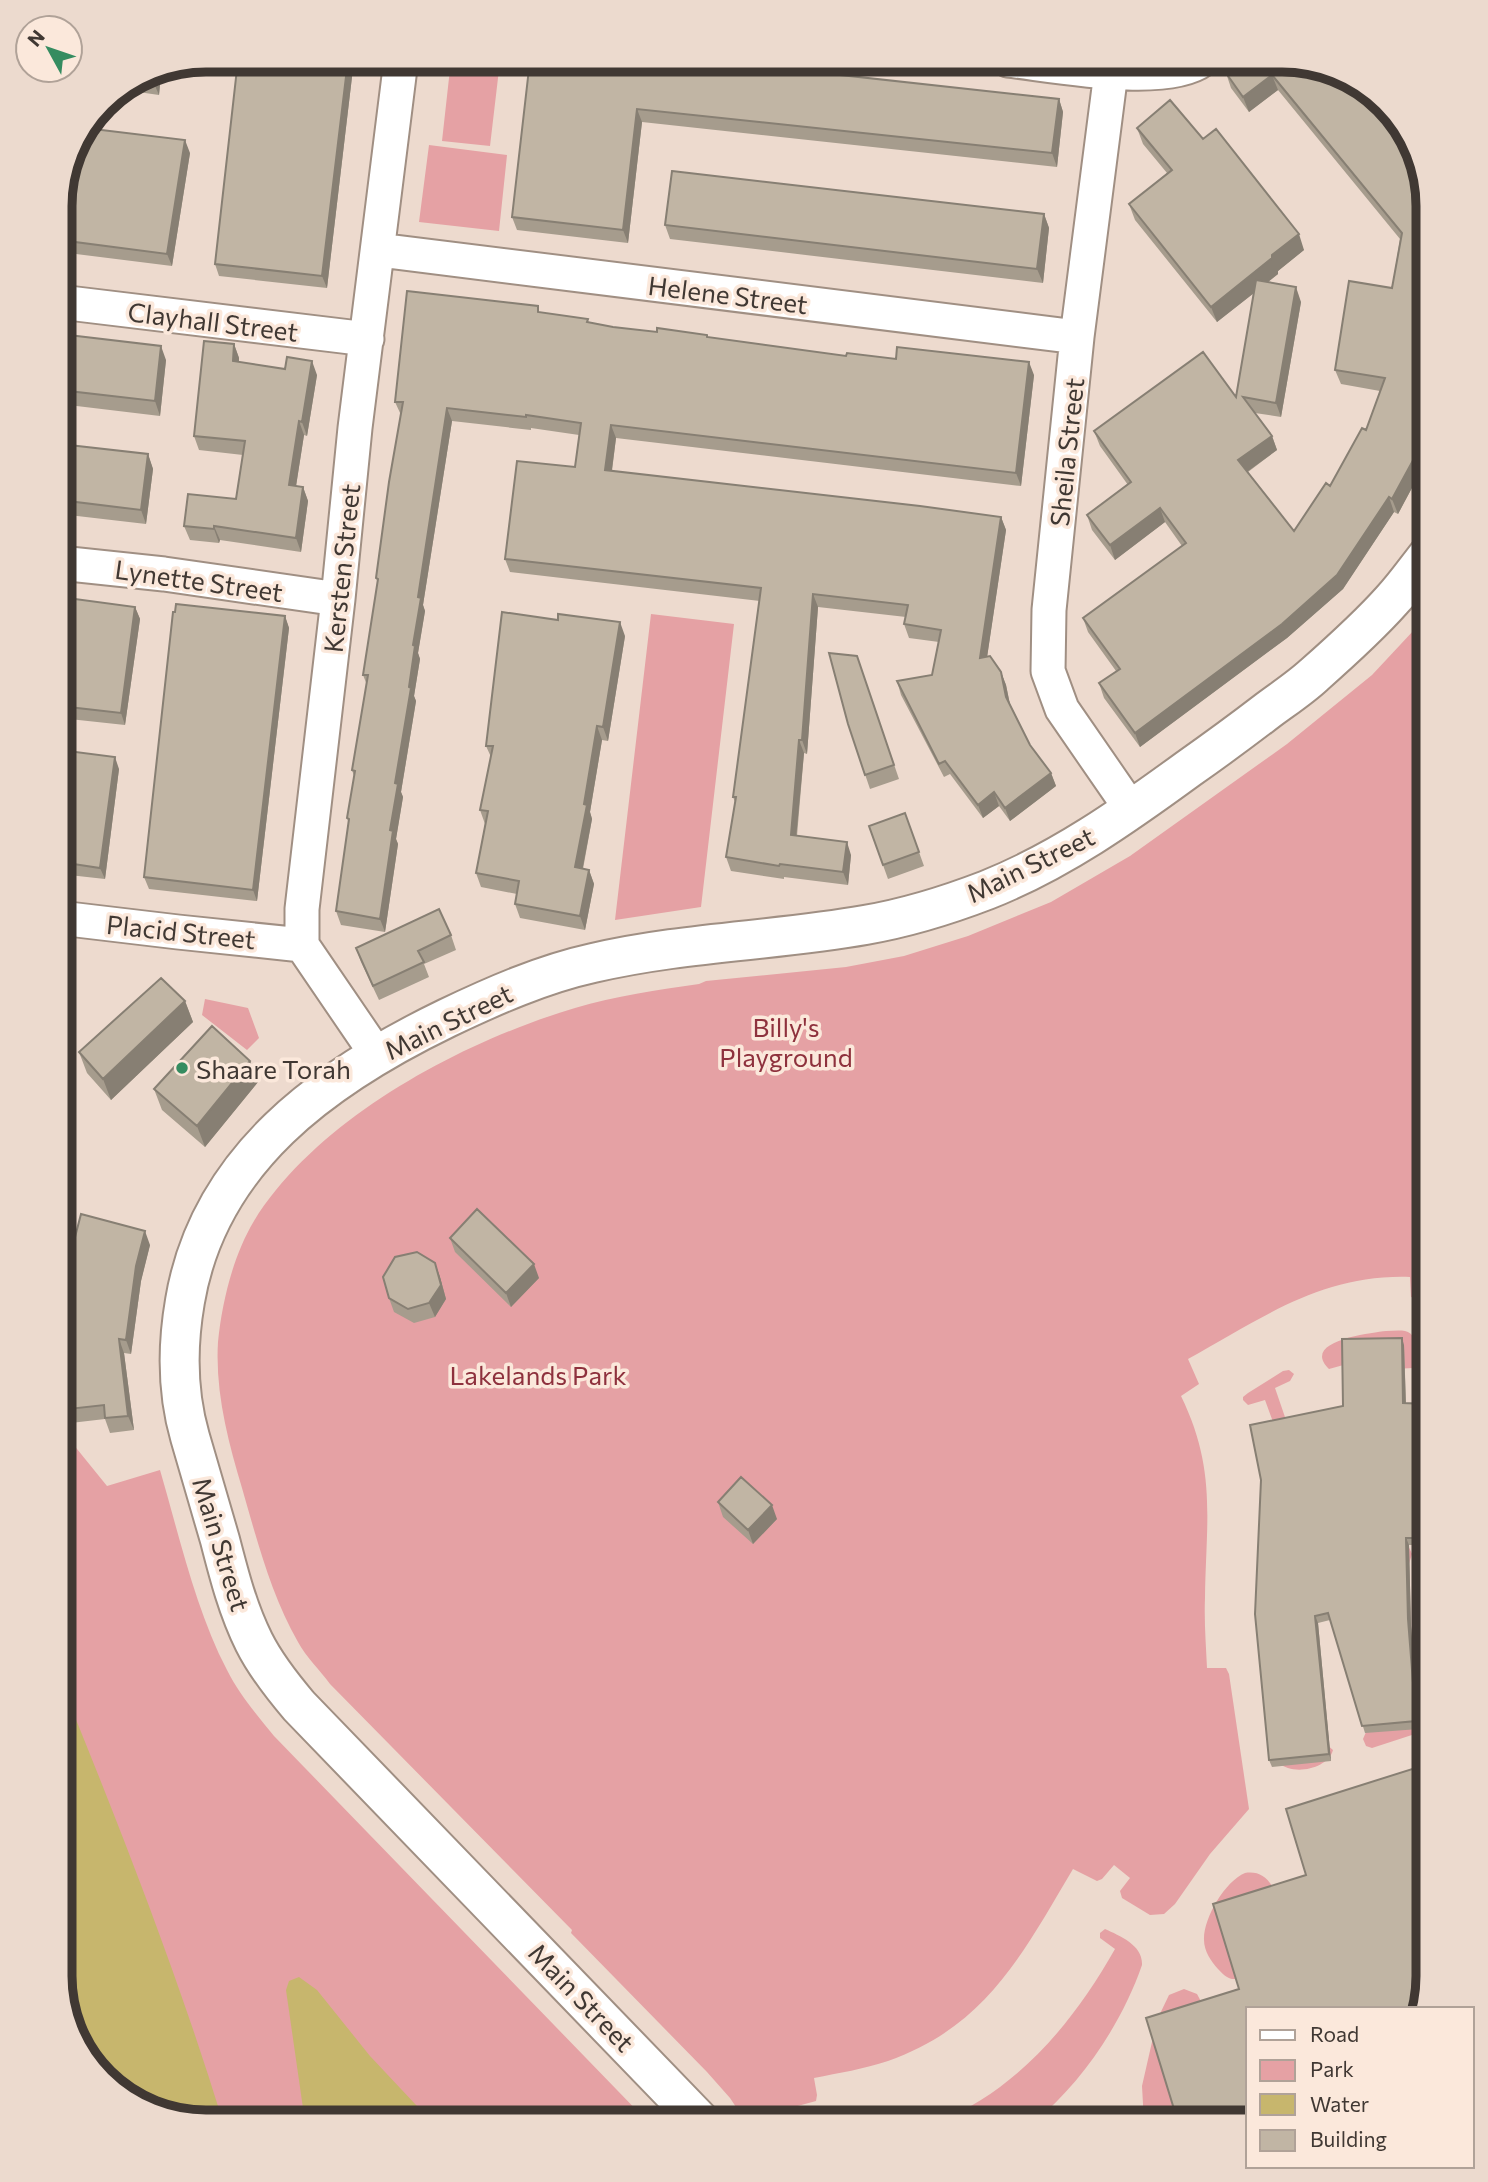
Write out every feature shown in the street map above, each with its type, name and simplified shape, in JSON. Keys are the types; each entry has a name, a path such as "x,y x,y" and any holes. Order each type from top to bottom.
{"street":[{"name":"Kersten Street","path":"302,944 302,909 355,428 400,72"},
{"path":"1111,72 1168,72"},
{"name":"Sheila Street","path":"1111,72 1077,337 1049,610 1048,671 1062,709 1131,809"},
{"name":"Helene Street","path":"379,250 1077,337"},
{"name":"Clayhall Street","path":"72,303 367,339"},
{"name":"Lynette Street","path":"72,563 338,599"},
{"name":"Main Street","path":"689,2110 299,1706 269,1668 256,1645 242,1616 231,1581 186,1422 179,1370 179,1346 187,1285 201,1242 217,1207 236,1176 266,1139 303,1107 401,1040 506,991 589,964 664,949 867,925 899,918 965,898 1037,867 1131,809 1311,679 1390,603 1416,571"},
{"name":"Placid Street","path":"72,920 178,933 302,944"},
{"path":"302,944 377,1055"}],"green space":[{"path":"450,72 499,72 490,146 442,141"},
{"path":"429,145 507,155 499,231 419,222"},
{"path":"651,614 734,624 701,907 615,920"},
{"name":"Lakelands Park","path":"1416,628 1416,1298 1411,1297 1410,1277 1378,1278 1349,1283 1294,1302 1188,1359 1199,1384 1181,1396 1200,1448 1205,1472 1207,1668 1226,1668 1229,1674 1249,1809 1210,1854 1175,1904 1164,1914 1150,1915 1122,1898 1120,1891 1130,1878 1114,1865 1097,1881 1073,1869 1019,1957 977,2007 952,2028 922,2046 888,2061 814,2078 816,2101 783,2110 738,2110 707,2072 571,1933 572,1930 330,1684 298,1642 272,1586 259,1547 232,1452 221,1398 218,1342 226,1295 240,1249 254,1221 281,1184 315,1149 354,1117 440,1063 486,1041 575,1008 706,981 846,967 904,956 968,936 1051,902 1130,856 1287,744 1372,675"},
{"path":"205,999 248,1008 259,1038 247,1050 202,1015"},
{"path":"1403,1331 1410,1333 1416,1347 1413,1368 1394,1369 1408,1545 1412,1554 1409,1564 1413,1721 1416,1721 1416,1734 1372,1748 1366,1746 1363,1739 1366,1732 1347,1364 1329,1369 1322,1359 1323,1352 1330,1345 1366,1334"},
{"path":"1289,1370 1294,1374 1290,1381 1275,1388 1286,1420 1297,1546 1326,1744 1333,1750 1324,1762 1301,1770 1279,1763 1273,1422 1265,1400 1248,1405 1243,1400 1248,1393"},
{"path":"72,1443 107,1486 160,1470 189,1572 216,1647 237,1687 274,1736 636,2110 197,2110 163,2103 132,2088 100,2058 76,2011 72,1976"},
{"path":"1245,1873 1262,1876 1274,1889 1251,1974 1233,1979 1226,1977 1210,1959 1204,1944 1205,1931 1211,1912 1223,1892 1237,1877"},
{"path":"1105,1929 1124,1938 1139,1952 1142,1965 1112,2030 1084,2070 1048,2110 964,2110 1019,2072 1062,2027 1115,1949 1100,1938 1100,1933"},
{"path":"1184,1989 1197,1994 1205,2009 1216,2110 1143,2110 1142,2086 1157,2020 1169,1995"}],"water":[{"path":"72,1710 146,1899 219,2110 180,2108 132,2088 100,2058 76,2011 72,1976"},
{"path":"299,1977 317,1990 370,2056 421,2110 303,2110 286,1990 289,1981"}],"building":[{"path":"237,72 347,72 322,276 215,264"},
{"path":"529,72 813,72 1059,99 1052,153 637,109 623,230 512,217"},
{"path":"1291,72 1308,74 1341,86 1377,111 1398,139 1406,155 1412,171 1416,206 1416,455 1392,499 1389,497 1337,575 1282,624 1135,733 1099,683 1120,669 1083,618 1186,543 1160,508 1110,545 1087,515 1131,482 1094,431 1203,352 1236,397 1256,280 1296,287 1276,403 1243,397 1272,436 1238,460 1294,531 1326,483 1330,486 1362,428 1366,430 1385,378 1335,370 1349,281 1392,288 1402,233 1272,75 1243,97 1226,73"},
{"path":"1170,100 1203,139 1216,129 1299,234 1211,307 1129,204 1172,170 1137,128"},
{"path":"96,129 185,140 167,254 72,242 72,197 76,171"},
{"path":"672,171 1044,214 1037,269 665,225"},
{"path":"407,291 538,306 538,312 588,319 587,322 613,327 657,332 657,328 846,356 847,353 896,359 897,347 1029,362 1016,473 611,425 605,470 1001,517 980,658 990,656 1001,672 1006,697 1030,745 1051,773 1005,808 994,792 978,805 945,761 939,764 897,681 932,675 941,630 904,624 908,605 813,594 802,740 799,740 791,835 847,842 843,872 779,866 726,857 736,797 733,797 761,588 505,559 517,461 575,467 581,423 447,408 418,597 421,598 413,645 411,688 395,783 398,784 390,830 393,831 380,919 336,911 355,771 352,770 368,675 363,675 389,482 403,402 395,402"},
{"path":"72,335 161,346 155,401 72,391"},
{"path":"204,341 234,344 233,361 285,369 287,357 312,361 289,485 303,487 296,538 214,526 214,529 184,526 188,494 236,499 245,441 194,436"},
{"path":"72,445 148,454 141,510 72,501"},
{"path":"72,599 135,607 121,713 72,707"},
{"path":"176,604 285,616 253,890 144,877"},
{"path":"502,612 558,620 558,614 620,622 603,727 597,726 584,804 587,805 575,867 589,870 580,916 515,904 519,881 476,873 488,811 480,810 493,746 486,746"},
{"path":"829,653 857,656 894,765 865,775"},
{"path":"72,752 115,757 100,868 72,864"},
{"path":"905,813 919,852 883,865 869,826"},
{"path":"439,909 451,935 418,951 424,962 373,986 356,948"},
{"path":"161,978 185,1001 103,1079 79,1052"},
{"path":"212,1026 250,1061 197,1126 154,1089"},
{"path":"477,1209 534,1264 506,1293 450,1238"},
{"path":"81,1214 145,1231 136,1266 126,1340 119,1339 128,1416 105,1418 104,1405 72,1409 74,1241"},
{"path":"417,1252 435,1263 441,1285 429,1303 408,1309 389,1298 383,1277 395,1257"},
{"path":"1402,1338 1403,1403 1416,1404 1416,1538 1406,1538 1408,1619 1416,1721 1362,1726 1328,1613 1315,1616 1329,1754 1269,1760 1255,1614 1261,1480 1250,1425 1343,1406 1342,1339"},
{"path":"741,1477 772,1505 748,1530 718,1502"},
{"path":"1416,1768 1416,1976 1413,2007 1246,2007 1246,2110 1174,2110 1146,2018 1239,1989 1213,1904 1306,1875 1286,1809"}],"place":[{"name":"Shaare Torah","path":"182,1068"}],"park label":[{"name":"Billy's Playground","path":"786,1041"}]}
